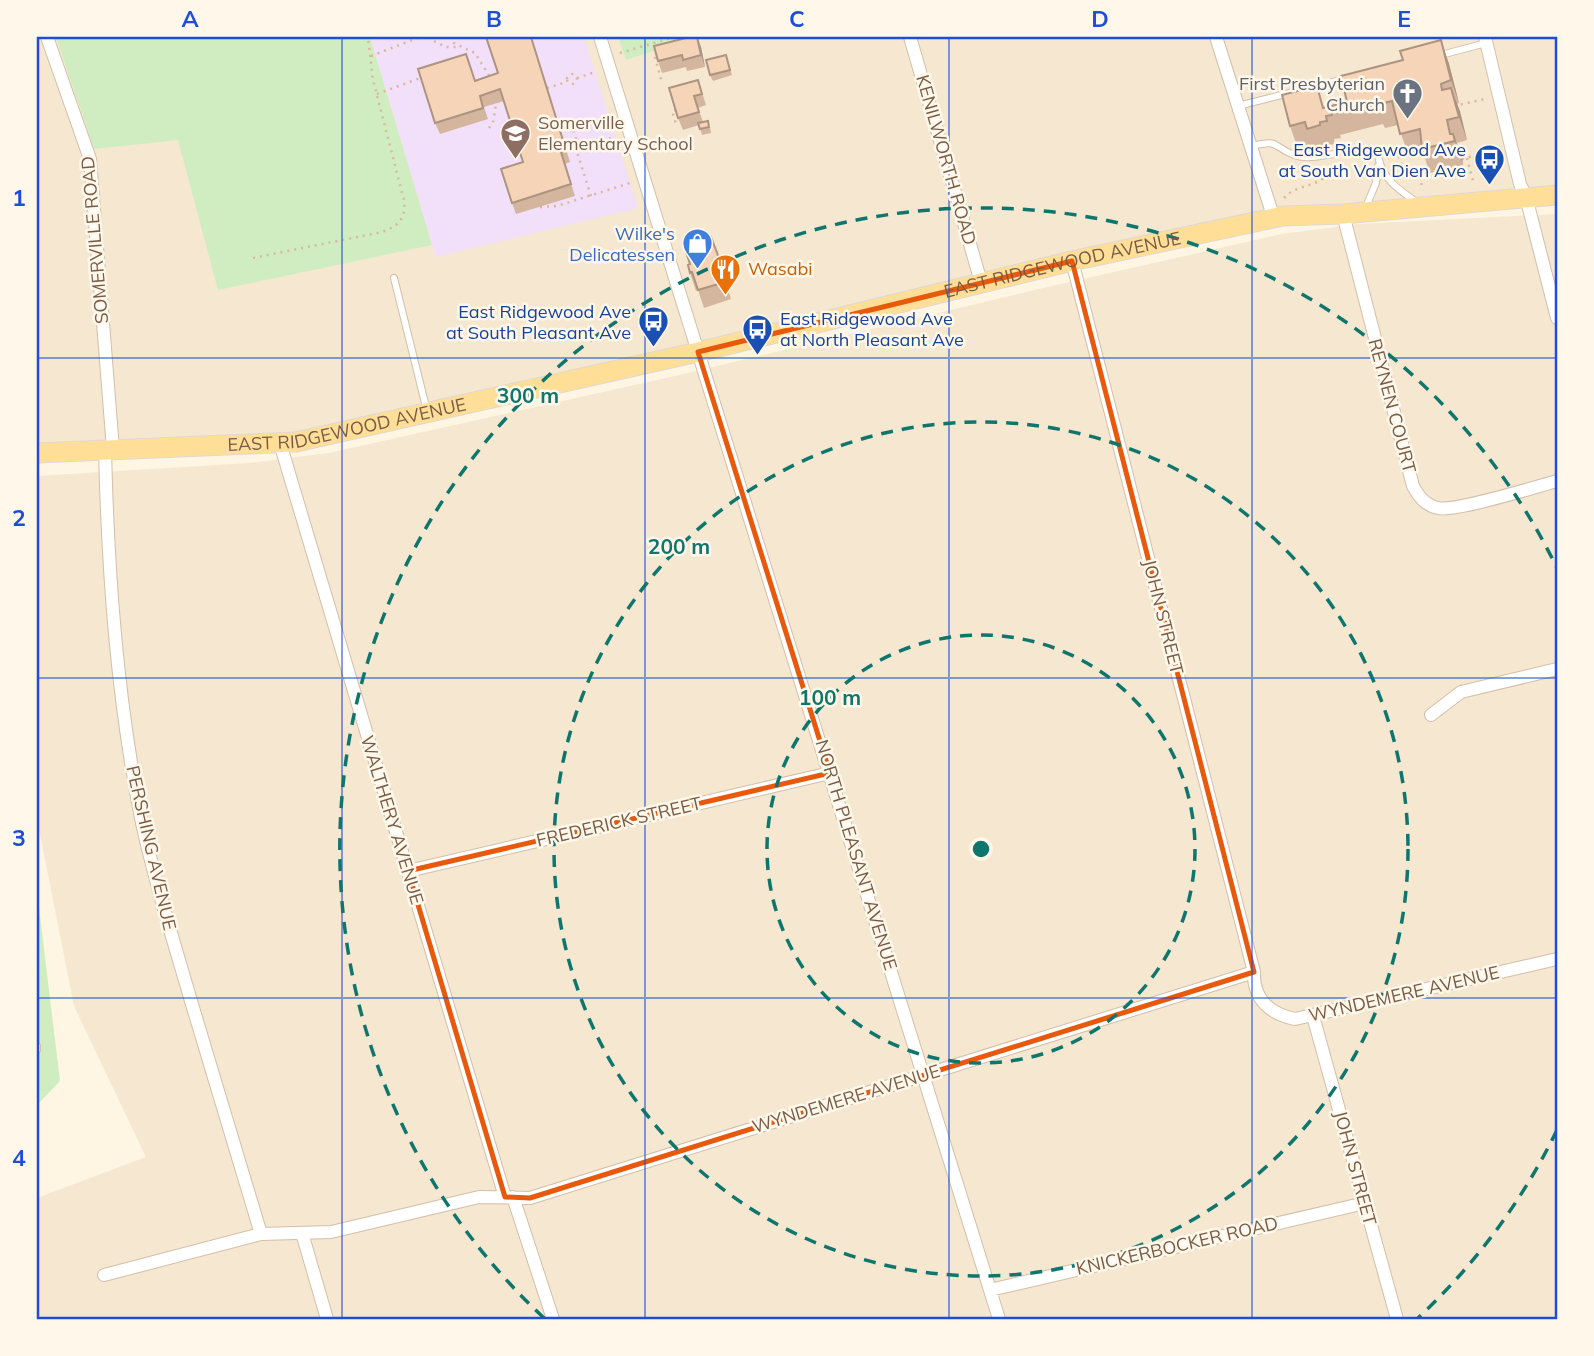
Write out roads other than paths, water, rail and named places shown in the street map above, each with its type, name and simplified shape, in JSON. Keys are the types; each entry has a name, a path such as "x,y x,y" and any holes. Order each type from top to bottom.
{"main road":[{"name":"EAST RIDGEWOOD AVENUE","path":"37,453 296,442 698,352 1278,210 1283,216 1343,214 1423,200 1557,195"}],"street":[{"name":"SOMERVILLE ROAD","path":"47,37 90,159 109,449"},
{"name":"NORTH PLEASANT AVENUE","path":"600,37 999,1319"},
{"name":"KENILWORTH ROAD","path":"910,37 981,282"},
{"path":"1216,37 1251,146 1278,210"},
{"path":"1485,40 1520,184 1526,197 1557,318"},
{"name":"REYNEN COURT","path":"1343,214 1413,486 1419,497 1428,505 1448,509 1557,481"},
{"name":"JOHN STREET","path":"1072,261 1254,972"},
{"name":"WALTHERY AVENUE","path":"279,443 509,1197 553,1319"},
{"name":"PERSHING AVENUE","path":"109,449 107,547 112,626 123,719 142,824 162,904 261,1234"},
{"path":"1431,715 1461,692 1557,669"},
{"name":"FREDERICK STREET","path":"408,870 830,773"},
{"name":"WYNDEMERE AVENUE","path":"104,1275 261,1234 331,1232 479,1196 530,1198 1254,972 1256,990 1261,1000 1282,1016 1295,1018 1557,959"},
{"name":"JOHN STREET","path":"1313,1016 1397,1319"},
{"name":"KNICKERBOCKER ROAD","path":"990,1290 1365,1203"},
{"path":"302,1233 327,1319"}],"lane":[{"path":"1436,56 1485,40"},
{"path":"1238,106 1358,76"},
{"path":"1251,146 1270,142 1278,144 1296,157 1335,154"},
{"path":"1364,212 1376,183 1378,160 1388,181 1423,200"},
{"path":"394,278 427,413"}],"place":[{"name":"First Presbyterian Church","path":"1408,121"},
{"name":"Somerville Elementary School","path":"515,160"},
{"name":"East Ridgewood Ave at South Van Dien Ave","path":"1489,187"},
{"name":"Wilke's Delicatessen","path":"698,271"},
{"name":"Wasabi","path":"725,296"},
{"name":"East Ridgewood Ave at South Pleasant Ave","path":"654,349"},
{"name":"East Ridgewood Ave at North Pleasant Ave","path":"757,356"}]}
